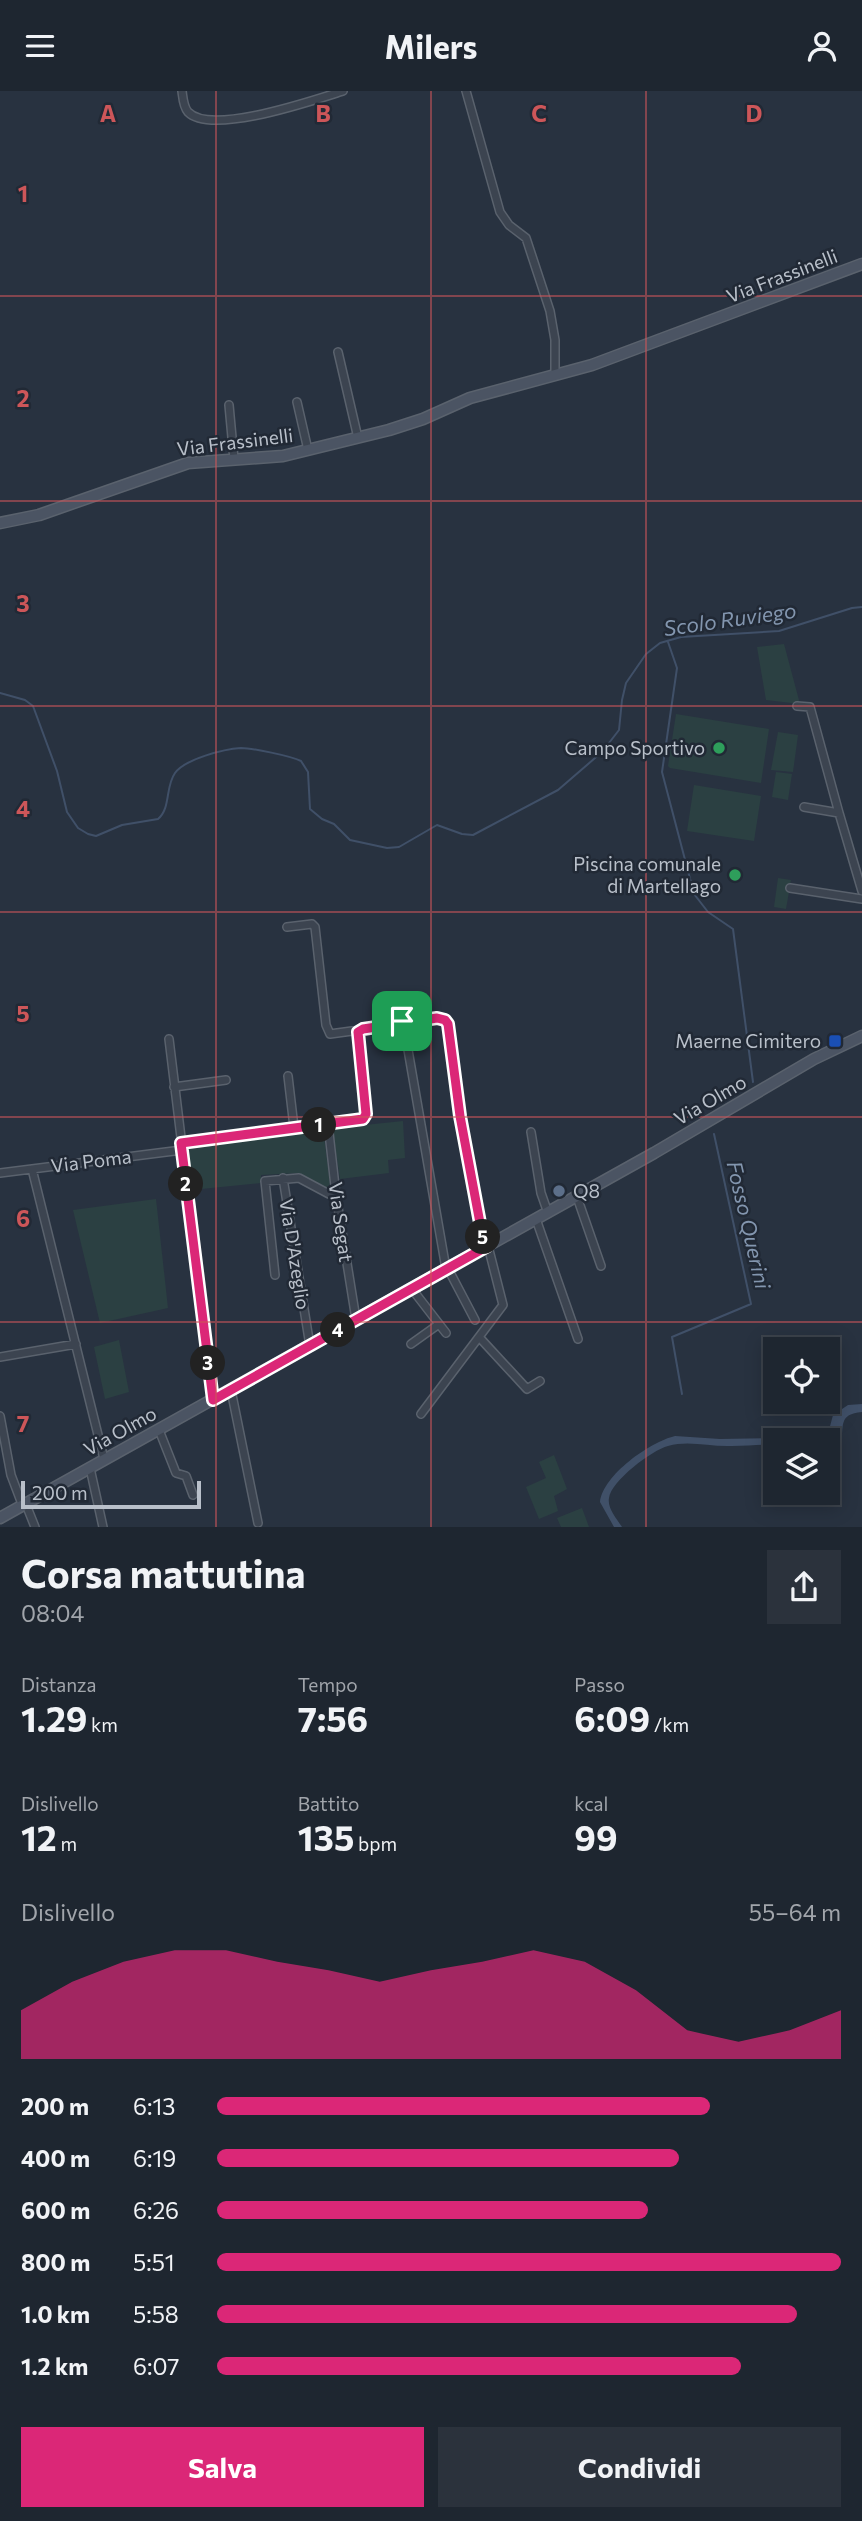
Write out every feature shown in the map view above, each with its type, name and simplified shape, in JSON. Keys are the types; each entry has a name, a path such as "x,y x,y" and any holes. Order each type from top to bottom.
{"street":[{"path":"182,91 184,106 194,116 223,119 260,115 343,91"},
{"path":"466,91 500,212 509,225 526,238 550,311 555,340 555,375"},
{"name":"Via Frassinelli","path":"0,523 40,515 168,468 197,462 283,456 423,419 470,398 592,365 862,264"},
{"path":"338,352 358,438"},
{"path":"297,402 308,450"},
{"path":"229,405 234,459"},
{"path":"797,706 810,707 862,891"},
{"path":"804,807 839,813"},
{"path":"790,888 862,899"},
{"path":"287,927 312,924 315,927 328,1032 331,1035 358,1032 402,1021 437,1018 448,1024 460,1116 483,1239 503,1305 421,1414"},
{"path":"402,1021 447,1269 475,1320"},
{"name":"Via Poma","path":"0,1173 182,1147 294,1127 360,1121 366,1114 358,1032"},
{"name":"Via Olmo","path":"0,1518 577,1197 824,1054 862,1036"},
{"path":"169,1039 213,1400"},
{"path":"288,1076 294,1127"},
{"path":"174,1087 226,1080"},
{"name":"Via Segat","path":"328,1124 358,1319"},
{"path":"531,1132 541,1193 548,1213"},
{"path":"32,1169 104,1459"},
{"path":"275,1275 264,1183 266,1179 283,1178"},
{"name":"Via D'Azeglio","path":"310,1346 283,1178 299,1178 329,1194 337,1195"},
{"path":"577,1197 601,1266"},
{"path":"536,1219 578,1339"},
{"path":"412,1289 446,1333"},
{"path":"411,1344 439,1324"},
{"path":"479,1337 527,1389 540,1381"},
{"path":"0,1357 76,1344"},
{"path":"231,1390 258,1523"},
{"path":"0,1416 11,1475 34,1527"},
{"path":"159,1430 176,1473 186,1476 193,1495"},
{"path":"90,1468 103,1527"}],"green space":[{"path":"784,644 800,704 766,700 757,647"},
{"name":"Campo Sportivo","path":"676,714 769,729 761,783 670,768 668,766"},
{"path":"778,732 798,735 793,772 771,770"},
{"path":"776,772 792,774 788,800 772,797"},
{"path":"694,785 761,796 754,841 687,831"},
{"path":"778,878 791,880 786,909 774,907"},
{"path":"403,1121 405,1158 388,1160 389,1173 340,1179 333,1132 336,1128"},
{"path":"320,1131 324,1137 330,1183 328,1188 299,1173 261,1175 261,1183 201,1189 190,1180 187,1153 192,1146"},
{"path":"156,1199 168,1308 100,1323 73,1210"},
{"path":"119,1340 129,1392 105,1399 94,1347"},
{"path":"554,1455 567,1489 554,1496 558,1511 539,1519 526,1487 546,1478 539,1462"},
{"path":"582,1508 589,1527 561,1527 557,1518"}],"water":[{"path":"862,1404 862,1412 846,1418 840,1446 840,1428 830,1428 833,1415 840,1414 840,1410 848,1405"},
{"path":"675,1436 763,1438 763,1445 684,1444 661,1449 633,1467 611,1491 609,1506 622,1527 614,1527 600,1502 609,1481 641,1452"}],"waterway":[{"name":"Scolo Ruviego","path":"0,693 25,700 33,706 57,771 67,812 78,828 88,834 96,836 122,825 158,819 165,809 172,779 180,768 205,756 241,748 301,761 308,772 310,809 322,819 334,824 350,840 387,848 399,847 437,825 473,835 558,790 602,752 619,730 626,683 646,654 660,643 681,637 779,631 862,607"},
{"name":"Fosso Querini","path":"668,642 677,668 662,772 694,894 708,912 733,929 753,1082"},
{"name":"Fosso Querini","path":"682,1394 672,1337 751,1304 714,1134"}],"place":[{"name":"Campo Sportivo","path":"719,748"},
{"name":"Piscina comunale di Martellago","path":"735,875"},
{"name":"Maerne Cimitero","path":"835,1041"},
{"name":"Q8","path":"559,1191"}],"route":[{"path":"441,1018 447,1021 472,1186 486,1247 213,1400 181,1143 360,1121 366,1114 358,1032 402,1021 441,1018"}]}
